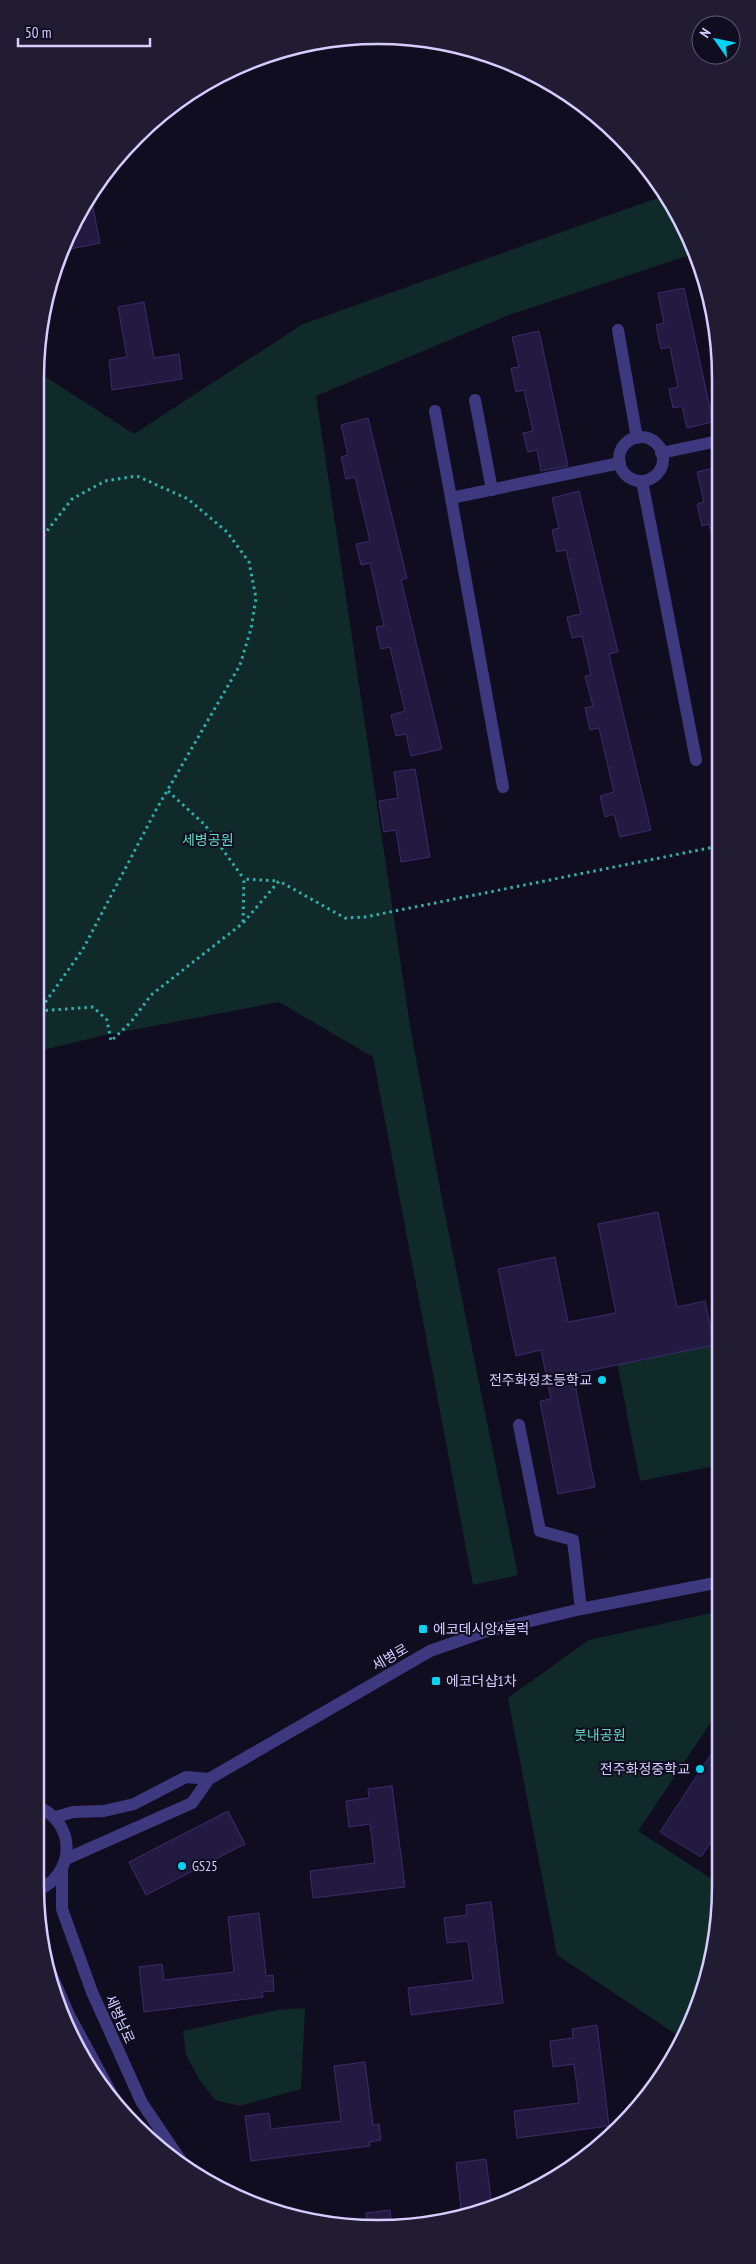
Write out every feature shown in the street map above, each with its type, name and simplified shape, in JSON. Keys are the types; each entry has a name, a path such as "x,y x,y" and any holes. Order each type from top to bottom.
{"street":[{"path":"618,330 637,438"},
{"path":"475,400 492,490"},
{"path":"434,411 503,787"},
{"path":"637,438 651,440 661,453 662,464 660,470 655,476 642,481 629,478 624,473 620,463 620,451 624,445 637,438"},
{"path":"661,453 712,442"},
{"path":"451,498 620,463"},
{"path":"642,481 696,760"},
{"path":"519,1425 540,1531 573,1540 581,1609"},
{"name":"세병로","path":"44,1887 64,1864 192,1802 209,1778 430,1651 484,1632 581,1609 712,1584"},
{"path":"56,1817 74,1812 104,1811 134,1804 186,1777 209,1778"},
{"path":"44,1809 56,1817 67,1842 64,1864"},
{"name":"세병남로","path":"64,1864 62,1909 92,1992 142,2104 173,2150"},
{"path":"66,2006 101,2073"}],"path":[{"path":"44,535 72,499 105,481 136,476 188,499 227,532 249,562 256,598 251,629 240,665 168,791 84,949 44,1004"},
{"path":"168,791 205,825 244,879 243,923"},
{"path":"244,879 279,881 345,918 365,917 712,847"},
{"path":"44,1011 93,1007 107,1020 111,1041 132,1022 151,995 243,923 279,881"}],"green space":[{"name":"세병공원","path":"659,197 678,230 689,255 509,315 316,396 410,1026 444,1210 518,1575 473,1585 373,1057 279,1002 101,1036 44,1050 44,376 134,434 303,324"},
{"path":"712,1344 712,1467 640,1481 617,1362"},
{"name":"붓내공원","path":"712,1613 712,1720 638,1831 712,1879 712,1908 706,1951 695,1993 677,2035 557,1955 508,1698 589,1640"},
{"path":"305,2008 301,2089 240,2106 215,2100 199,2079 186,2055 183,2031 278,2010"}],"building":[{"path":"92,205 100,243 69,249"},
{"path":"684,288 712,422 687,428 682,406 673,408 669,389 678,387 670,347 661,349 656,325 664,323 658,293"},
{"path":"144,302 154,358 179,354 182,379 112,390 109,360 127,357 118,307"},
{"path":"539,331 568,466 541,471 537,450 528,452 523,433 533,431 524,390 516,392 511,368 519,367 512,337"},
{"path":"368,418 407,578 401,580 442,749 411,756 406,734 396,736 391,715 405,711 390,647 381,649 376,627 384,626 370,563 361,565 356,544 370,541 355,477 346,479 341,457 348,455 341,425"},
{"path":"712,468 712,535 709,524 702,526 697,504 704,502 697,472"},
{"path":"579,491 618,652 609,654 651,830 620,837 614,814 605,817 600,796 614,792 599,728 590,730 585,708 593,706 585,676 591,675 582,636 572,638 567,617 581,614 566,550 557,552 552,530 559,528 552,498"},
{"path":"415,769 430,857 401,862 396,830 384,832 379,801 398,798 394,772"},
{"path":"658,1212 677,1307 705,1301 712,1335 712,1345 573,1374 595,1487 558,1494 540,1401 551,1399 541,1350 516,1356 498,1269 555,1257 568,1322 616,1313 598,1224"},
{"path":"712,1753 712,1840 701,1857 660,1832"},
{"path":"392,1786 405,1887 313,1898 310,1871 375,1863 370,1824 349,1827 346,1801 369,1798 368,1789"},
{"path":"228,1811 245,1844 146,1895 129,1862"},
{"path":"491,1902 503,2003 411,2015 408,1988 473,1980 468,1941 447,1943 444,1918 467,1915 466,1905"},
{"path":"259,1913 266,1976 273,1975 274,1991 262,1992 263,1997 144,2012 139,1967 162,1964 164,1980 234,1972 228,1917"},
{"path":"597,2025 609,2126 517,2138 514,2111 579,2103 574,2064 553,2067 550,2041 573,2038 572,2029"},
{"path":"365,2062 373,2125 379,2124 381,2140 369,2142 370,2146 251,2161 245,2116 269,2113 271,2129 341,2121 334,2066"},
{"path":"486,2159 491,2201 461,2210 456,2163"},
{"path":"390,2210 391,2220 367,2220 366,2213"}],"place":[{"name":"전주화정초등학교","path":"602,1380"},
{"name":"에코데시앙4블럭","path":"423,1629"},
{"name":"에코더샵1차","path":"436,1681"},
{"name":"전주화정중학교","path":"700,1769"},
{"name":"GS25","path":"182,1866"}]}
